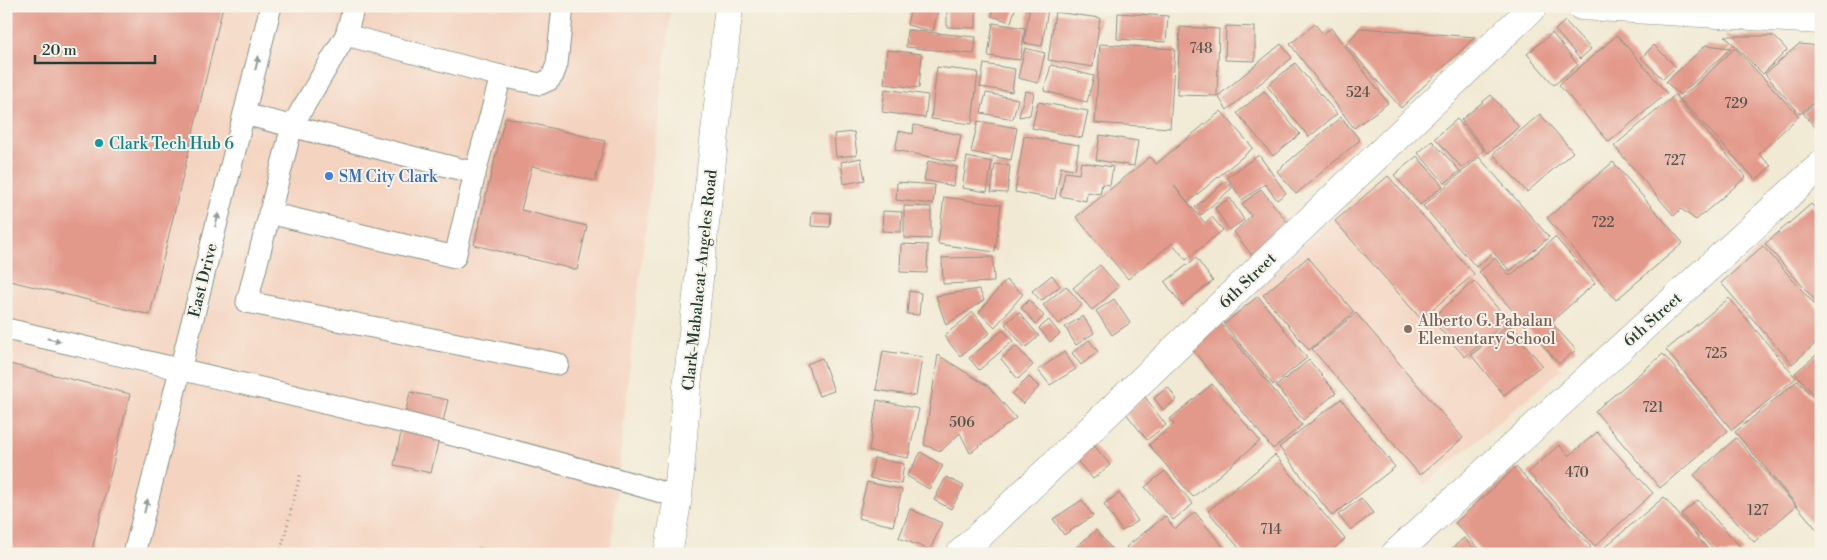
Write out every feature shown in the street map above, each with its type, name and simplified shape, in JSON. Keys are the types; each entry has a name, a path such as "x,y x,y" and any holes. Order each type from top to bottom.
{"street":[{"name":"Clark-Mabalacat-Angeles Road","path":"668,554 678,497 688,377 729,6"},
{"name":"6th Street","path":"960,554 1534,6"},
{"path":"1581,6 1821,20"},
{"name":"6th Street","path":"1395,554 1821,164"}],"lane":[{"name":"East Drive","path":"134,554 271,6"},
{"path":"354,6 346,35 292,126 247,302 558,364"},
{"path":"346,35 501,76 540,84 549,80 557,64 563,6"},
{"path":"269,212 455,257 474,173 501,76"},
{"path":"244,114 474,173"},
{"path":"6,329 583,468 678,497"}],"path":[{"path":"280,554 300,475"}],"shaded area":[{"name":"SM City Clark","path":"6,6 671,6 610,554 6,554"},
{"name":"Alberto G. Pabalan Elementary School","path":"1386,171 1562,369 1424,485 1255,289"}],"building":[{"name":"Clark Tech Hub 6","path":"6,6 223,6 150,315 6,280"},
{"path":"890,6 907,6 906,10 889,9"},
{"path":"911,6 939,6 933,31 907,25"},
{"path":"947,6 976,6 976,28 947,27"},
{"path":"994,6 1016,6 1011,22 991,16"},
{"path":"1030,6 1048,9 1042,46 1024,43"},
{"path":"1055,12 1100,18 1093,67 1048,60"},
{"path":"1118,13 1168,16 1166,42 1117,39"},
{"path":"1565,21 1591,49 1580,59 1555,30"},
{"path":"993,23 1025,28 1020,60 988,56"},
{"path":"1315,24 1323,34 1331,28 1388,103 1354,128 1290,44"},
{"path":"1226,26 1255,27 1255,61 1225,60"},
{"path":"1180,27 1219,29 1217,96 1177,95"},
{"path":"1360,28 1475,37 1401,108 1346,45"},
{"path":"907,30 976,37 974,54 906,47"},
{"path":"1552,33 1578,65 1554,85 1527,54"},
{"path":"1617,35 1667,93 1609,142 1559,85"},
{"path":"1725,36 1774,36 1787,50 1763,74"},
{"path":"1100,44 1175,49 1170,128 1095,123"},
{"path":"1281,44 1292,58 1227,110 1218,96"},
{"path":"1799,44 1821,46 1821,95 1800,114 1765,74"},
{"path":"1654,45 1676,67 1663,79 1641,58"},
{"path":"1706,45 1731,48 1680,95 1666,82"},
{"path":"1025,48 1045,53 1038,83 1018,78"},
{"path":"1735,48 1799,116 1759,154 1771,166 1756,180 1680,99"},
{"path":"887,50 922,54 919,88 884,84"},
{"path":"1295,63 1337,114 1309,137 1267,86"},
{"path":"984,64 1015,69 1012,92 980,87"},
{"path":"1051,65 1094,76 1087,102 1044,91"},
{"path":"937,67 978,72 972,124 931,119"},
{"path":"885,89 928,95 925,118 882,112"},
{"path":"1025,91 1034,93 1030,115 1019,117"},
{"path":"1264,91 1300,134 1273,156 1237,113"},
{"path":"986,93 1018,99 1013,119 981,113"},
{"path":"1491,95 1519,127 1488,153 1461,120"},
{"path":"1675,95 1746,177 1696,220 1681,209 1674,216 1614,146"},
{"path":"1821,97 1821,134 1803,113"},
{"path":"1038,102 1088,111 1082,138 1032,128"},
{"path":"1221,111 1253,148 1188,202 1174,186 1205,223 1212,217 1223,230 1186,260 1172,243 1128,279 1076,217 1150,157 1156,164"},
{"path":"1540,114 1573,152 1527,192 1493,154"},
{"path":"505,117 605,141 595,181 532,166 521,210 587,226 577,270 474,245"},
{"path":"1341,117 1360,140 1296,194 1277,171"},
{"path":"1457,119 1484,150 1462,168 1435,138"},
{"path":"978,121 1017,128 1011,160 971,152"},
{"path":"914,125 961,135 956,162 895,150 899,131 913,134"},
{"path":"854,132 857,155 836,157 834,134"},
{"path":"1100,135 1138,141 1134,166 1096,160"},
{"path":"1024,136 1079,145 1075,169 1061,167 1055,199 1015,192"},
{"path":"1432,141 1460,171 1445,183 1418,153"},
{"path":"1259,155 1286,193 1277,200 1265,184 1242,200 1227,177"},
{"path":"1417,156 1443,186 1420,205 1394,175"},
{"path":"967,157 992,162 987,192 962,188"},
{"path":"1479,157 1549,237 1510,271 1493,252 1476,267 1423,206"},
{"path":"861,158 865,180 844,184 841,162"},
{"path":"928,161 957,167 953,186 924,180"},
{"path":"1081,162 1113,167 1110,185 1102,184 1100,194 1087,192 1086,201 1060,196 1065,172 1079,174"},
{"path":"1613,162 1683,243 1616,300 1547,218"},
{"path":"995,164 1010,166 1007,193 991,192"},
{"path":"1388,176 1474,274 1421,319 1335,221"},
{"path":"1226,181 1232,188 1201,215 1195,207"},
{"path":"897,182 935,185 933,204 896,200"},
{"path":"1261,189 1292,228 1254,258 1234,232 1251,216 1242,204"},
{"path":"1821,195 1821,210 1814,202"},
{"path":"944,197 1001,205 995,252 938,244"},
{"path":"1230,198 1244,220 1229,230 1215,208"},
{"path":"1811,204 1821,215 1821,307 1765,244"},
{"path":"904,206 931,207 931,239 904,238"},
{"path":"883,211 902,212 901,232 882,231"},
{"path":"812,212 831,213 830,227 811,226"},
{"path":"1555,237 1595,283 1551,322 1576,350 1559,364 1479,272 1495,258 1510,276"},
{"path":"901,244 928,245 927,273 900,272"},
{"path":"1763,246 1821,312 1821,339 1792,364 1721,283"},
{"path":"993,257 994,282 943,284 942,258"},
{"path":"1308,257 1354,312 1309,350 1263,295"},
{"path":"1196,258 1213,281 1182,305 1165,282"},
{"path":"1100,265 1119,287 1092,310 1073,288"},
{"path":"1052,275 1060,286 1041,301 1032,291"},
{"path":"1006,280 1023,294 995,327 979,312"},
{"path":"1474,281 1508,320 1465,357 1431,319"},
{"path":"1066,286 1082,305 1059,324 1043,305"},
{"path":"979,289 984,300 946,325 936,296"},
{"path":"909,291 921,293 919,315 907,314"},
{"path":"1258,296 1307,358 1273,385 1224,324"},
{"path":"1729,298 1796,378 1732,430 1666,350"},
{"path":"1114,299 1130,323 1112,335 1096,311"},
{"path":"1029,300 1044,316 1036,324 1021,308"},
{"path":"973,312 990,333 960,356 944,336"},
{"path":"1019,312 1039,336 1025,348 1005,324"},
{"path":"1356,313 1463,438 1420,475 1312,349"},
{"path":"1083,316 1094,333 1076,345 1065,327"},
{"path":"1049,320 1060,334 1050,342 1039,328"},
{"path":"1221,324 1302,425 1273,449 1191,348"},
{"path":"1508,324 1542,365 1504,395 1471,355"},
{"path":"1003,330 1013,341 979,370 969,358"},
{"path":"1089,340 1098,352 1081,365 1072,353"},
{"path":"1016,346 1033,365 1018,379 1001,359"},
{"path":"883,351 922,357 916,396 876,390"},
{"path":"1821,351 1821,403 1795,373"},
{"path":"1064,352 1076,369 1050,385 1038,370"},
{"path":"1663,354 1728,431 1660,488 1595,411"},
{"path":"938,355 988,386 1016,418 970,453 960,433 941,451 924,445"},
{"path":"822,358 834,391 819,396 807,364"},
{"path":"1309,360 1336,393 1303,420 1276,386"},
{"path":"6,363 130,394 91,554 6,554"},
{"path":"1029,377 1039,387 1023,404 1012,394"},
{"path":"1798,380 1821,407 1821,530 1819,532 1735,432"},
{"path":"1212,384 1260,441 1193,497 1149,445 1174,424 1170,419"},
{"path":"1168,387 1177,400 1163,410 1154,398"},
{"path":"410,392 448,400 431,473 394,465"},
{"path":"1145,397 1166,425 1147,440 1125,412"},
{"path":"1341,399 1395,467 1332,516 1279,447"},
{"path":"877,400 919,409 908,458 869,451"},
{"path":"1597,432 1653,493 1595,546 1528,473 1559,445 1569,456"},
{"path":"1736,438 1796,506 1754,542 1694,475"},
{"path":"1092,443 1110,465 1093,479 1074,457"},
{"path":"921,452 943,466 929,489 907,476"},
{"path":"1275,455 1345,539 1328,554 1244,554 1208,511"},
{"path":"874,458 904,464 901,484 870,478"},
{"path":"1516,467 1591,547 1584,554 1484,554 1455,523"},
{"path":"1165,471 1193,504 1173,520 1145,487"},
{"path":"946,477 964,486 951,509 934,500"},
{"path":"867,482 902,490 893,526 858,518"},
{"path":"1119,493 1138,521 1122,531 1104,504"},
{"path":"1664,497 1712,554 1600,554 1599,552"},
{"path":"1361,498 1373,513 1351,530 1338,515"},
{"path":"1082,500 1093,516 1064,535 1053,519"},
{"path":"1698,500 1744,551 1740,554 1717,554 1681,514"},
{"path":"910,509 942,523 930,550 899,538"},
{"path":"1195,512 1229,554 1132,554 1126,547 1165,516 1175,529"},
{"path":"1096,530 1116,554 1068,554"},
{"path":"1464,538 1478,554 1445,554"},
{"path":"479,548 501,553 501,554 478,554"}],"place":[{"name":"Clark Tech Hub 6","path":"99,143"},
{"name":"SM City Clark","path":"329,176"},
{"name":"Alberto G. Pabalan Elementary School","path":"1408,329"}]}
